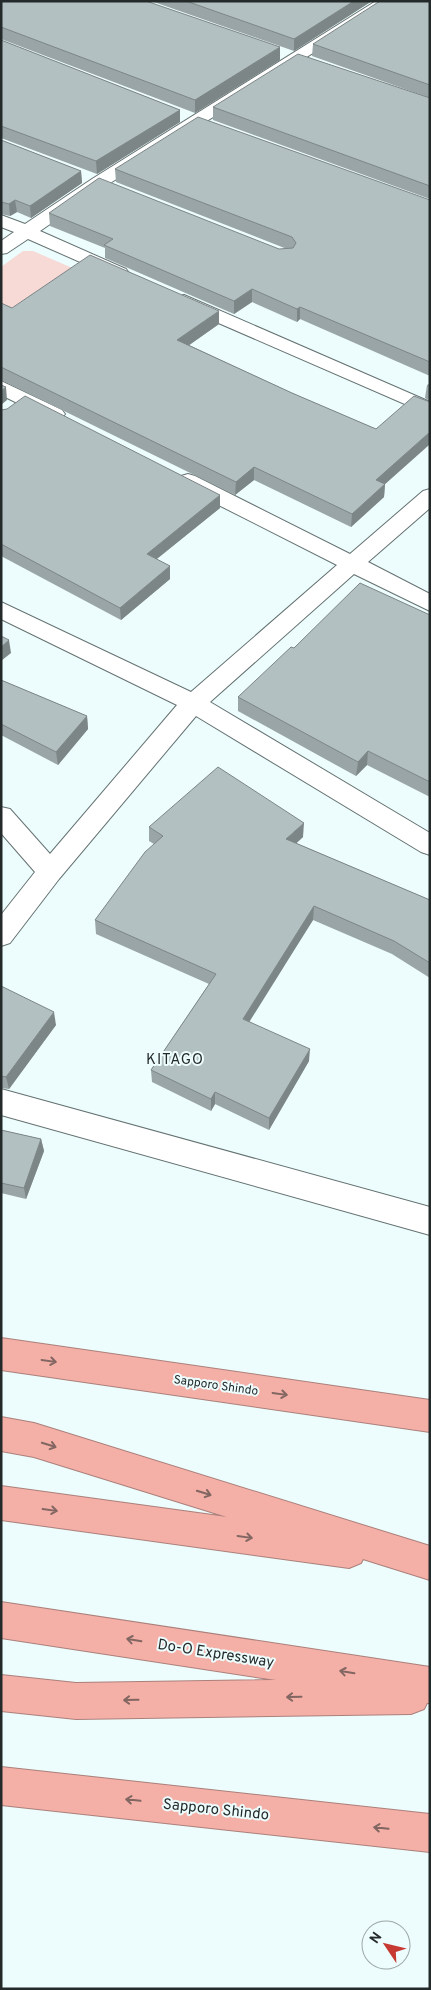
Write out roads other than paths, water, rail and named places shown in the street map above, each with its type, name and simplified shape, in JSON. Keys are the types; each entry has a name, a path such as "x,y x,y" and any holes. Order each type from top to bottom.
{"highway":[{"name":"Sapporo Shindo","path":"1,1354 430,1416"},
{"path":"1,1434 34,1440 430,1563"},
{"path":"1,1503 430,1563"},
{"name":"Do-O Expressway","path":"1,1620 430,1685"},
{"path":"1,1693 76,1701 430,1695"},
{"name":"Sapporo Shindo","path":"1,1786 430,1833"}],"street":[{"path":"1,249 98,183 387,1"},
{"path":"277,52 314,65"},
{"path":"178,114 215,128"},
{"path":"81,176 116,190"},
{"path":"1,220 134,279"},
{"path":"170,295 430,410"},
{"path":"1,387 17,405 70,422"},
{"path":"167,471 430,602"},
{"path":"1,934 50,872 193,703 430,496"},
{"path":"1,610 193,703 430,845"},
{"path":"1,816 50,872"},
{"path":"1,1102 430,1222"}],"district":[{"name":"KITAGO","path":"175,1059"}]}
